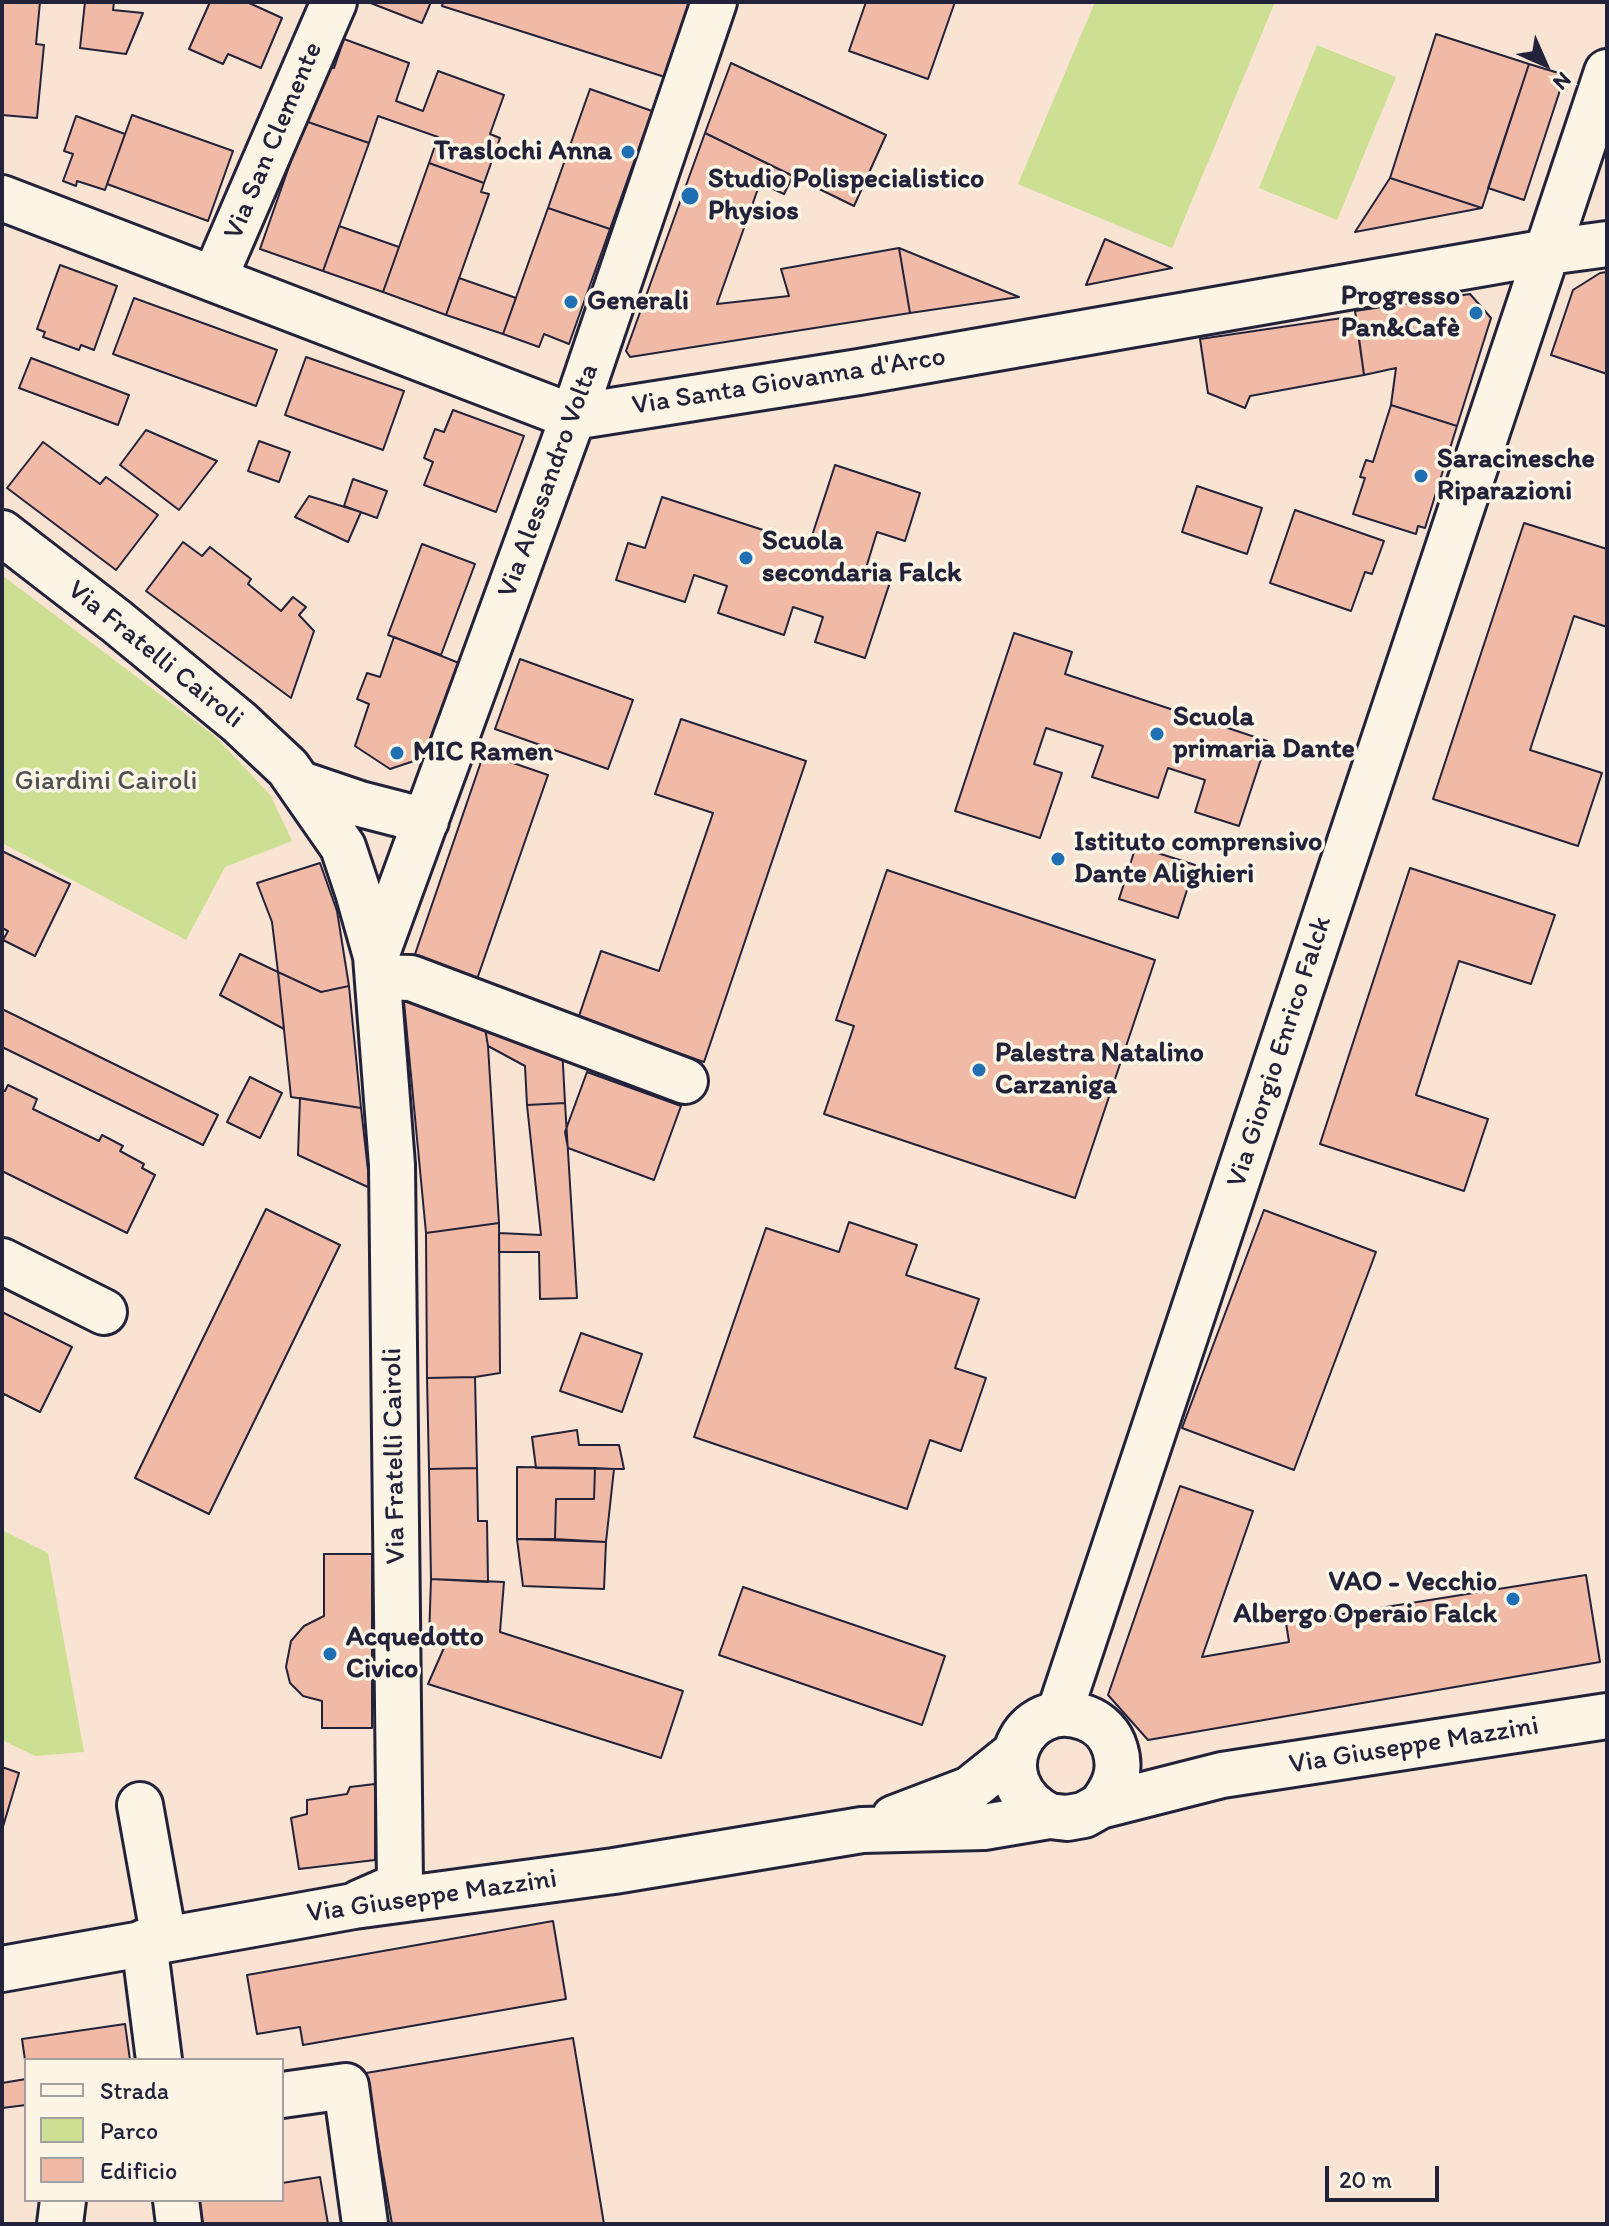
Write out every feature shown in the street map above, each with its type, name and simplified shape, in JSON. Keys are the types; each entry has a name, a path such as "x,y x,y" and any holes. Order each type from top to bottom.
{"street":[{"name":"Via San Clemente","path":"214,279 334,2"},
{"name":"Via Alessandro Volta","path":"377,967 426,821 573,417 714,2"},
{"name":"Via Giorgio Enrico Falck","path":"1059,1714 1607,72"},
{"path":"2,198 573,417"},
{"name":"Via Santa Giovanna d'Arco","path":"573,417 1607,244"},
{"name":"Via Fratelli Cairoli","path":"2,533 239,722 288,768 343,847 377,967 392,1165 400,1885 354,1906"},
{"name":"Via Fratelli Cairoli","path":"301,784 360,804 426,821"},
{"path":"377,967 685,1081"},
{"path":"2,1261 104,1312"},
{"path":"1059,1714 1076,1714 1091,1720 1105,1730 1114,1744 1118,1761 1117,1777 1111,1793 1100,1806"},
{"name":"Via Giuseppe Mazzini","path":"862,1830 970,1789 1015,1753 1031,1727 1044,1718 1059,1714"},
{"name":"Via Giuseppe Mazzini","path":"2,1969 354,1906 614,1871 862,1830 984,1827 1049,1816 1067,1818 1084,1815 1100,1806 1222,1775 1607,1716"},
{"path":"1015,1753 1013,1768 1016,1784 1035,1808 1049,1816"},
{"name":"Via Giuseppe Mazzini","path":"1118,1761 1222,1775"},
{"path":"140,1805 154,1941 151,2004 159,2058"},
{"path":"284,2095 346,2086 365,2224"},
{"path":"60,2224 63,2202"},
{"path":"176,2202 179,2224"}],"green space":[{"path":"1095,2 1275,2 1172,248 1018,184"},
{"path":"1317,45 1396,77 1337,220 1259,188"},
{"name":"Giardini Cairoli","path":"2,575 216,737 271,796 292,841 225,867 186,940 2,843"},
{"path":"2,1530 48,1553 84,1752 35,1756 2,1740"}],"building":[{"path":"2,2 40,2 36,44 44,45 37,118 2,115"},
{"path":"85,2 114,2 113,10 143,13 126,54 80,48"},
{"path":"210,2 247,2 282,18 261,68 228,54 223,64 189,49"},
{"path":"368,2 431,2 422,23"},
{"path":"443,2 691,4 668,78 442,6"},
{"path":"866,2 955,2 928,79 849,51"},
{"path":"1436,34 1529,64 1482,208 1390,178"},
{"path":"344,39 409,63 396,101 423,111 438,71 504,95 490,134 500,138 484,183 429,163 438,137 378,116 369,143 305,121 325,65 334,68"},
{"path":"731,63 886,135 854,206 705,133"},
{"path":"1529,64 1565,75 1524,200 1488,188"},
{"path":"590,89 652,111 610,229 548,208"},
{"path":"132,115 233,151 208,221 107,184"},
{"path":"76,116 125,134 105,190 77,181 76,186 63,181 73,154 64,151"},
{"path":"305,121 369,143 323,271 260,249"},
{"path":"705,133 793,176 784,194 760,183 717,304 789,296 781,269 899,248 910,313 630,357 626,351"},
{"path":"429,163 484,183 481,192 489,194 446,315 383,292"},
{"path":"1390,178 1482,208 1355,232"},
{"path":"548,208 610,229 569,344 544,334 539,347 503,334"},
{"path":"339,226 399,247 383,292 323,271"},
{"path":"1105,239 1172,268 1086,285"},
{"path":"899,248 1019,297 910,313"},
{"path":"60,265 117,286 94,350 81,345 79,350 43,337 45,332 37,329"},
{"path":"1607,272 1607,374 1551,355 1573,290"},
{"path":"459,278 516,298 503,334 446,315"},
{"path":"1470,294 1491,318 1457,426 1391,405 1396,368 1364,375 1355,311"},
{"path":"134,298 277,350 256,406 113,354"},
{"path":"1356,316 1364,375 1250,396 1245,408 1208,393 1200,339"},
{"path":"306,357 404,391 383,450 285,415"},
{"path":"31,358 129,395 118,425 19,388"},
{"path":"1391,405 1457,426 1425,528 1418,526 1416,534 1353,514 1365,478 1360,477 1366,460 1373,462"},
{"path":"453,410 524,436 496,512 424,485 433,462 424,458 435,429 444,432"},
{"path":"146,430 217,461 179,510 120,465"},
{"path":"259,441 290,452 279,482 248,471"},
{"path":"43,442 100,484 106,477 158,515 116,570 7,488"},
{"name":"Scuola secondaria Falck","path":"835,465 920,493 905,541 877,532 866,568 892,576 865,658 815,642 823,617 793,607 784,635 718,613 727,586 694,575 685,602 616,580 628,543 645,548 662,497 809,545"},
{"path":"353,479 387,491 377,518 344,506"},
{"path":"1197,486 1262,508 1247,554 1182,532"},
{"path":"309,496 361,512 348,542 295,517"},
{"path":"1295,510 1384,541 1372,574 1365,572 1351,611 1270,583"},
{"path":"1524,523 1607,549 1607,627 1574,616 1530,750 1602,773 1578,846 1433,799"},
{"path":"183,542 202,556 210,547 251,579 248,584 281,611 293,597 306,607 299,615 314,631 291,698 146,591"},
{"path":"422,544 475,564 441,655 388,635"},
{"name":"Scuola primaria Dante","path":"1014,633 1072,652 1065,674 1267,741 1239,826 1195,812 1205,780 1168,768 1158,798 1092,777 1103,746 1046,728 1034,764 1062,773 1040,838 955,811"},
{"path":"394,637 459,663 423,758 390,769 355,746 369,704 357,699 367,673 380,677"},
{"path":"520,659 633,700 608,769 495,729"},
{"path":"681,719 806,761 704,1062 578,1019 601,951 659,971 713,813 655,794"},
{"path":"484,753 548,775 476,982 413,960"},
{"path":"1136,846 1195,865 1178,918 1119,899"},
{"path":"2,851 70,884 35,956 3,940 8,931 2,928"},
{"path":"320,863 337,911 349,986 321,992 278,972 272,922 257,883"},
{"path":"1410,868 1555,915 1531,984 1459,961 1416,1095 1488,1119 1464,1191 1320,1144"},
{"name":"Palestra Natalino Carzaniga","path":"887,870 1155,960 1075,1198 824,1114 854,1026 836,1020"},
{"path":"240,954 278,972 284,1029 220,995"},
{"path":"278,972 321,992 349,986 361,1108 291,1097"},
{"path":"419,991 483,1016 488,1046 499,1223 426,1233 404,1002"},
{"path":"2,1009 218,1115 203,1145 2,1047"},
{"path":"483,1016 562,1046 565,1103 527,1105 525,1066 488,1046"},
{"path":"587,1072 681,1106 654,1180 568,1148 565,1132"},
{"path":"250,1077 282,1093 260,1138 227,1122"},
{"path":"8,1085 37,1099 33,1109 99,1141 102,1135 123,1146 120,1151 144,1164 142,1168 155,1175 127,1233 2,1171 2,1090 5,1091"},
{"path":"300,1098 361,1108 370,1188 298,1155"},
{"path":"565,1103 577,1298 540,1299 539,1252 499,1252 499,1233 541,1235 527,1105"},
{"path":"266,1209 340,1245 209,1514 135,1478"},
{"path":"1264,1210 1376,1252 1294,1470 1182,1428"},
{"path":"849,1222 917,1245 906,1275 979,1299 955,1368 986,1378 961,1451 930,1440 907,1509 694,1437 766,1228 839,1252"},
{"path":"499,1223 500,1373 427,1378 426,1233"},
{"path":"2,1312 72,1347 40,1412 4,1394 2,1399"},
{"path":"581,1333 642,1354 622,1412 560,1391"},
{"path":"475,1377 477,1468 429,1469 427,1378"},
{"path":"577,1430 579,1445 619,1445 624,1469 536,1468 532,1437"},
{"path":"517,1467 595,1468 594,1499 556,1499 555,1539 517,1539"},
{"path":"477,1468 478,1521 487,1521 488,1582 431,1579 429,1469"},
{"path":"595,1468 614,1469 606,1542 555,1539 556,1499 594,1499"},
{"name":"VAO - Vecchio Albergo Operaio Falck","path":"1180,1486 1253,1511 1202,1657 1289,1642 1286,1623 1586,1575 1600,1662 1148,1740 1108,1695"},
{"path":"517,1539 606,1542 604,1589 523,1586"},
{"name":"Acquedotto Civico","path":"324,1554 372,1554 372,1728 322,1728 322,1701 303,1696 290,1683 286,1667 291,1641 304,1626 324,1616"},
{"path":"431,1579 504,1582 500,1632 683,1691 661,1758 428,1684 447,1641 429,1638"},
{"path":"743,1587 945,1656 922,1725 719,1655"},
{"path":"2,1767 19,1773 2,1830"},
{"path":"375,1784 375,1860 299,1869 291,1818 307,1814 307,1800 347,1794 350,1787"},
{"path":"553,1921 566,1999 303,2045 300,2027 257,2034 247,1975"},
{"path":"125,2024 130,2058 25,2058 22,2039"},
{"path":"573,2038 604,2224 392,2224 366,2073"},
{"path":"24,2079 24,2105 2,2108 2,2083"},
{"path":"320,2177 328,2224 197,2224 193,2202 284,2202 284,2183"}],"place":[{"name":"Traslochi Anna","path":"628,152"},
{"name":"Studio Polispecialistico Physios","path":"690,196"},
{"name":"Generali","path":"571,302"},
{"name":"Progresso Pan&Cafè","path":"1476,313"},
{"name":"Saracinesche Riparazioni","path":"1421,476"},
{"name":"Scuola secondaria Falck","path":"746,558"},
{"name":"Scuola primaria Dante","path":"1157,734"},
{"name":"MIC Ramen","path":"397,753"},
{"name":"Istituto comprensivo Dante Alighieri","path":"1058,859"},
{"name":"Palestra Natalino Carzaniga","path":"979,1070"},
{"name":"VAO - Vecchio Albergo Operaio Falck","path":"1513,1599"},
{"name":"Acquedotto Civico","path":"330,1654"}]}
